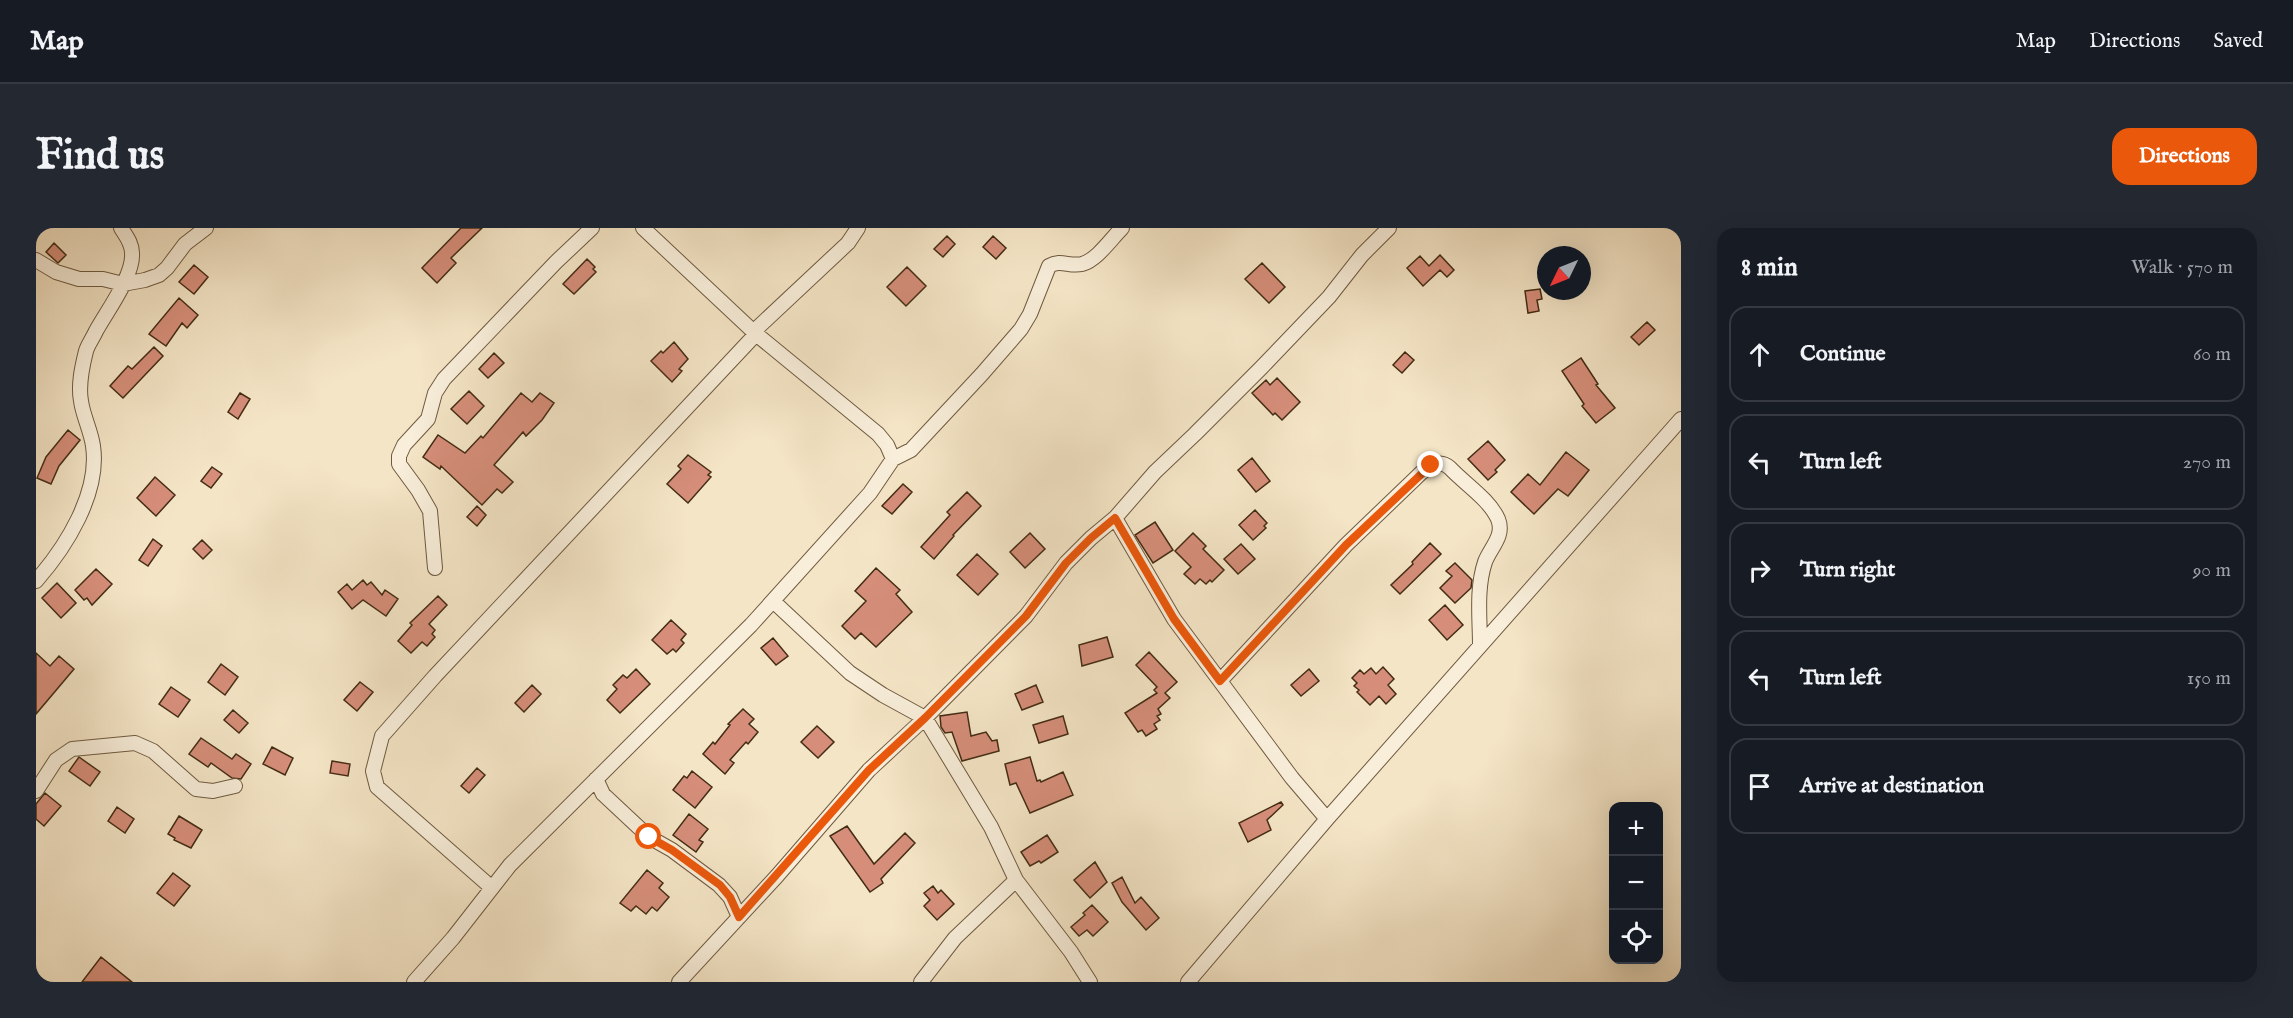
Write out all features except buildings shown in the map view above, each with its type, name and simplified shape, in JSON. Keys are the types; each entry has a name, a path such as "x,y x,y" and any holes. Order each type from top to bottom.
{"street":[{"path":"36,581 49,567 87,502 93,470 93,446 80,401 80,386 87,348 123,284 132,263 129,241 121,228"},
{"path":"36,260 56,272 79,279 103,279 123,284 159,275 185,244 206,228"},
{"path":"435,568 430,511 399,464 399,456 404,445 428,420 435,393 444,379 556,262 592,228"},
{"path":"644,228 754,333 878,434 887,445 893,459"},
{"path":"492,888 377,787 373,771 382,736 754,333 848,243 858,228"},
{"path":"414,982 453,938 510,865 773,601 870,493 893,459 911,450 982,374 1021,329 1030,314 1049,266 1060,261 1080,265 1090,261 1122,228"},
{"path":"679,982 869,770 925,718 1026,616 1066,563 1115,518 1155,471 1196,434 1329,297 1362,255 1389,228"},
{"path":"1188,982 1327,819 1681,419"},
{"path":"1220,681 1346,545 1421,472 1439,463 1445,463 1492,508 1499,522 1499,536 1485,562 1479,591 1480,646"},
{"path":"1115,518 1174,619 1292,778 1327,819"},
{"path":"773,601 850,673 883,695 925,718 991,827 1016,880 1071,952 1090,982"},
{"path":"36,791 56,760 72,749 135,743 153,751 196,789 213,791 235,786"},
{"path":"596,779 603,794 649,837 672,850 720,885 730,897 739,917"},
{"path":"921,982 955,939 1016,880"}],"route":[{"path":"649,837 668,847 692,867 720,885 733,902 739,917 869,770 925,718 1026,616 1066,563 1115,518 1174,619 1220,681 1346,545 1431,465"}]}
